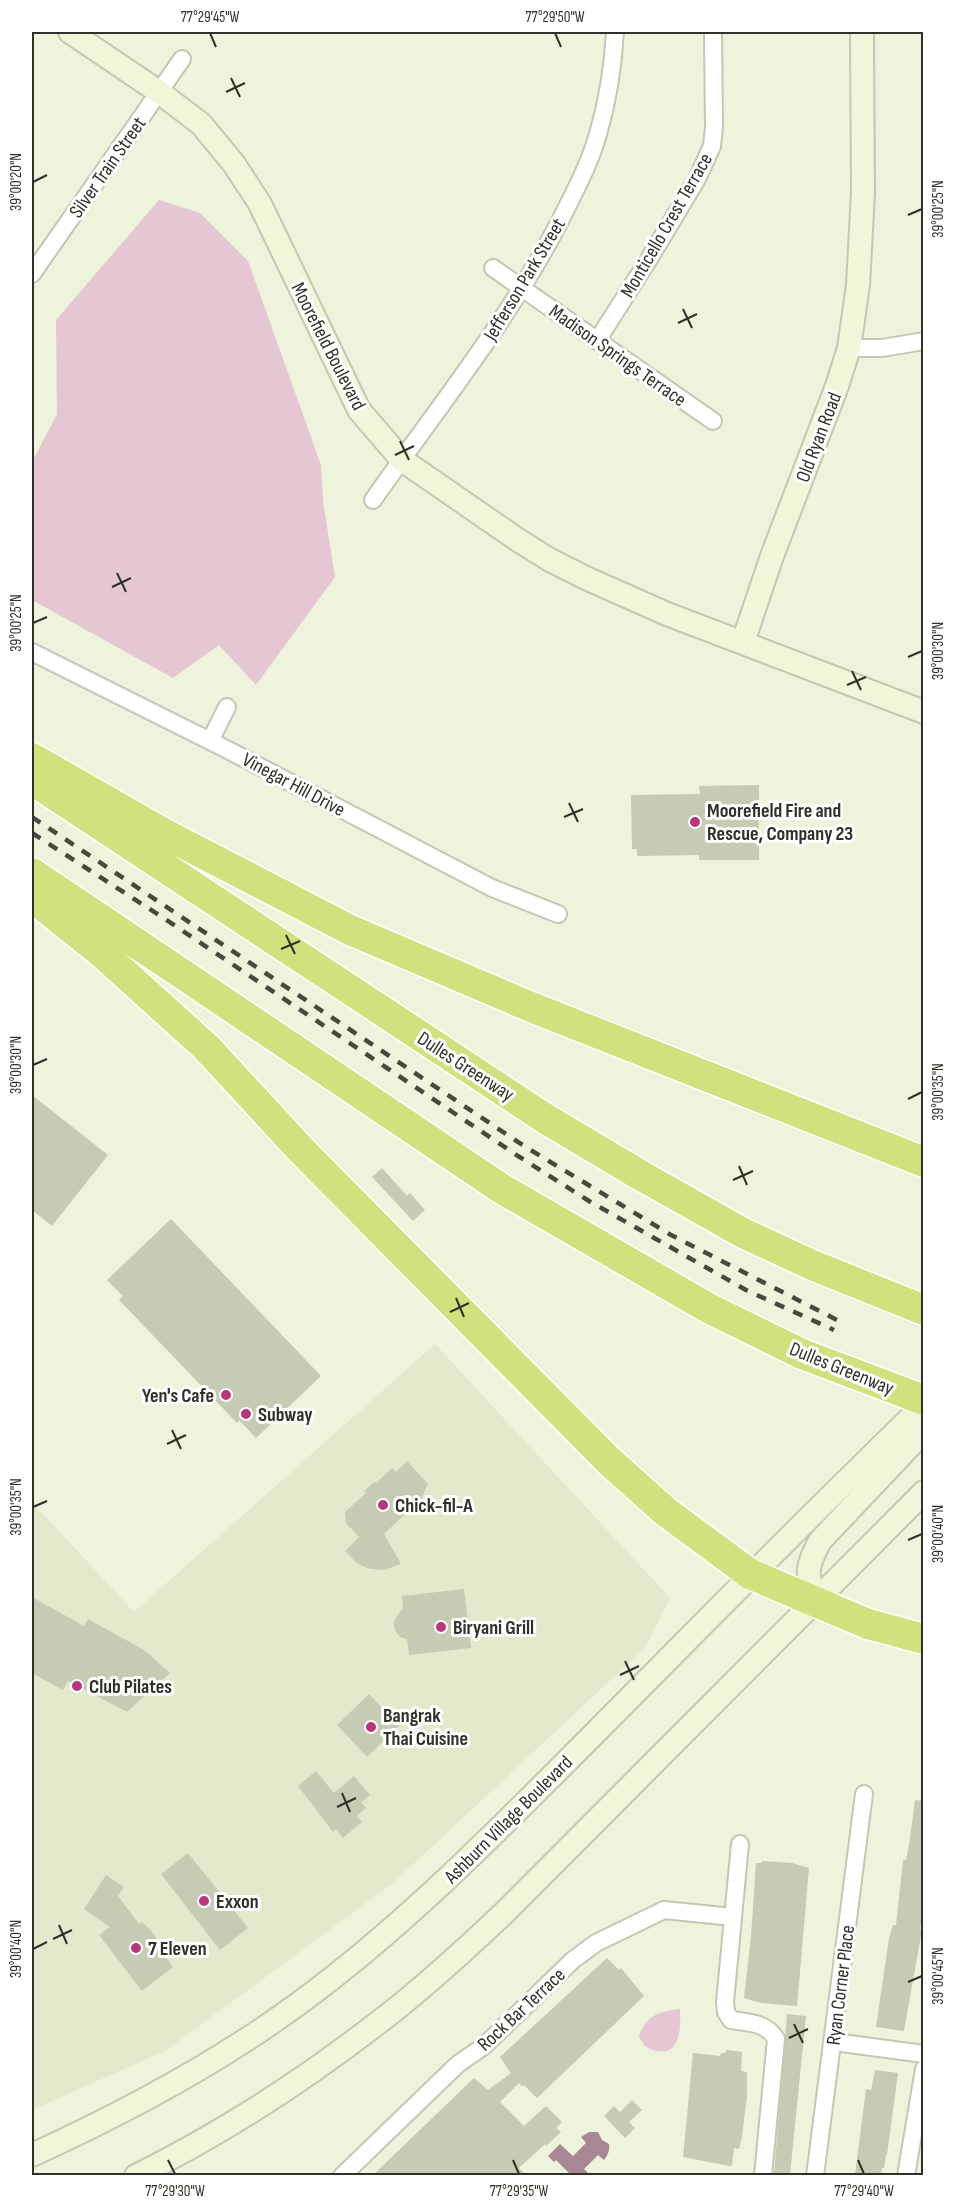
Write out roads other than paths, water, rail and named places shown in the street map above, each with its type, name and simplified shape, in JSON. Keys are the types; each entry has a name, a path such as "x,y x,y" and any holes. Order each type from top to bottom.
{"highway":[{"path":"32,758 165,834 350,930 531,1007 924,1162"},
{"name":"Dulles Greenway","path":"32,780 546,1119 640,1175 743,1233 812,1265 924,1310"},
{"name":"Dulles Greenway","path":"32,873 502,1189 710,1309 802,1354 924,1402"},
{"path":"32,897 102,953 207,1048 300,1150 609,1461 666,1512 750,1574 868,1624 924,1639"}],"main road":[{"name":"Moorefield Boulevard","path":"70,32 159,92 201,124 234,164 260,204 359,410 402,460 550,560 667,614 743,642"},
{"name":"Old Ryan Road","path":"743,642 849,348 858,285 863,193 862,32"},
{"path":"743,642 924,712"},
{"name":"Ashburn Village Boulevard","path":"32,2155 102,2123 228,2052 296,2006 347,1967 420,1905 481,1847 750,1574 924,1402"},
{"path":"815,1601 809,1581 808,1562 820,1540 917,1438"},
{"path":"136,2175 224,2128 276,2095 341,2050 409,1998 504,1913 924,1492"}],"street":[{"name":"Jefferson Park Street","path":"373,500 494,334 542,257 575,192 598,136 611,81 615,32"},
{"name":"Monticello Crest Terrace","path":"597,340 650,259 697,179 712,147 714,127 713,32"},
{"name":"Silver Train Street","path":"32,274 182,59"},
{"name":"Madison Springs Terrace","path":"493,268 713,421"},
{"path":"849,348 882,348 924,341"},
{"name":"Vinegar Hill Drive","path":"32,652 210,741 492,888 558,914"},
{"path":"210,741 227,707"},
{"name":"Ryan Corner Place","path":"815,2175 834,2042 864,1794"},
{"path":"740,1844 725,2002 726,2012 731,2020 760,2025 771,2030 776,2039 762,2175"},
{"name":"Rock Bar Terrace","path":"342,2175 458,2064 484,2046 573,1960 596,1943 664,1910 733,1917"},
{"path":"834,2042 924,2054"},
{"path":"906,2175 924,2069"}],"railway":[{"path":"32,817 524,1146 671,1235 837,1320"},
{"path":"32,833 589,1201 746,1290 834,1330"}],"place":[{"name":"Moorefield Fire and Rescue, Company 23","path":"695,822"},
{"name":"Yen's Cafe","path":"226,1395"},
{"name":"Subway","path":"246,1414"},
{"name":"Chick-fil-A","path":"383,1505"},
{"name":"Biryani Grill","path":"441,1627"},
{"name":"Club Pilates","path":"77,1686"},
{"name":"Bangrak Thai Cuisine","path":"371,1727"},
{"name":"Exxon","path":"204,1901"},
{"name":"7 Eleven","path":"136,1948"}]}
